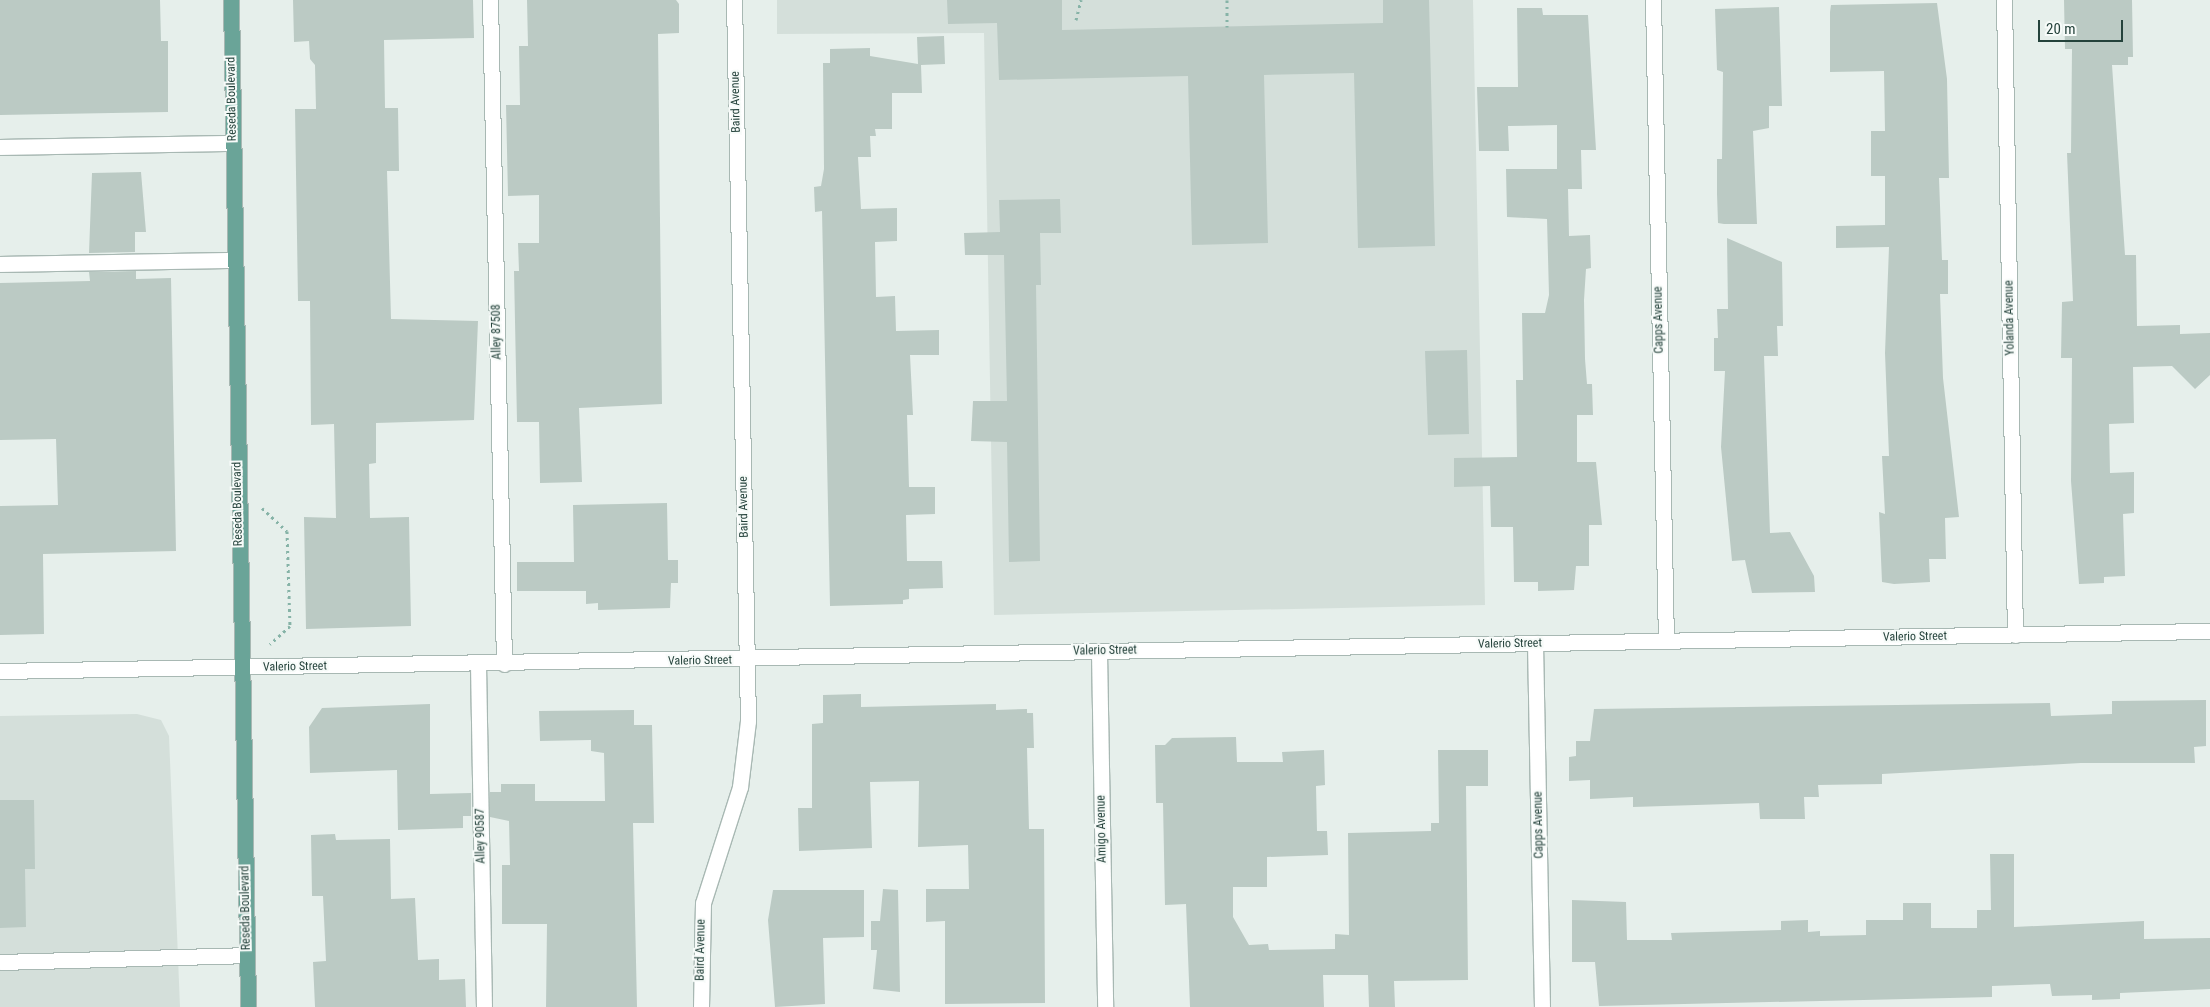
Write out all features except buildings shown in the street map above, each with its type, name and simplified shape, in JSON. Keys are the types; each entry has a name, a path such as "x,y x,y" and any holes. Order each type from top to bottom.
{"main road":[{"name":"Reseda Boulevard","path":"231,0 248,1007"}],"street":[{"name":"Alley 87508","path":"490,0 504,664"},
{"name":"Baird Avenue","path":"700,1007 700,920 741,780 748,722 734,0"},
{"name":"Capps Avenue","path":"1653,0 1666,641"},
{"name":"Yolanda Avenue","path":"2004,0 2015,635"},
{"path":"0,147 232,143"},
{"path":"0,264 234,260"},
{"name":"Valerio Street","path":"0,671 241,669 747,660 2210,631"},
{"name":"Capps Avenue","path":"1536,643 1542,1007"},
{"name":"Amigo Avenue","path":"1099,652 1105,1007"},
{"name":"Alley 90587","path":"478,664 484,1007"},
{"path":"0,962 247,955"}],"path":[{"path":"1076,20 1081,0"},
{"path":"1227,0 1227,27"},
{"path":"238,488 287,531 290,626 241,669"}],"shaded area":[{"path":"777,0 1473,0 1485,605 994,615 984,33 777,34"},
{"path":"137,714 161,720 169,736 180,1007 0,1007 0,716"}]}
